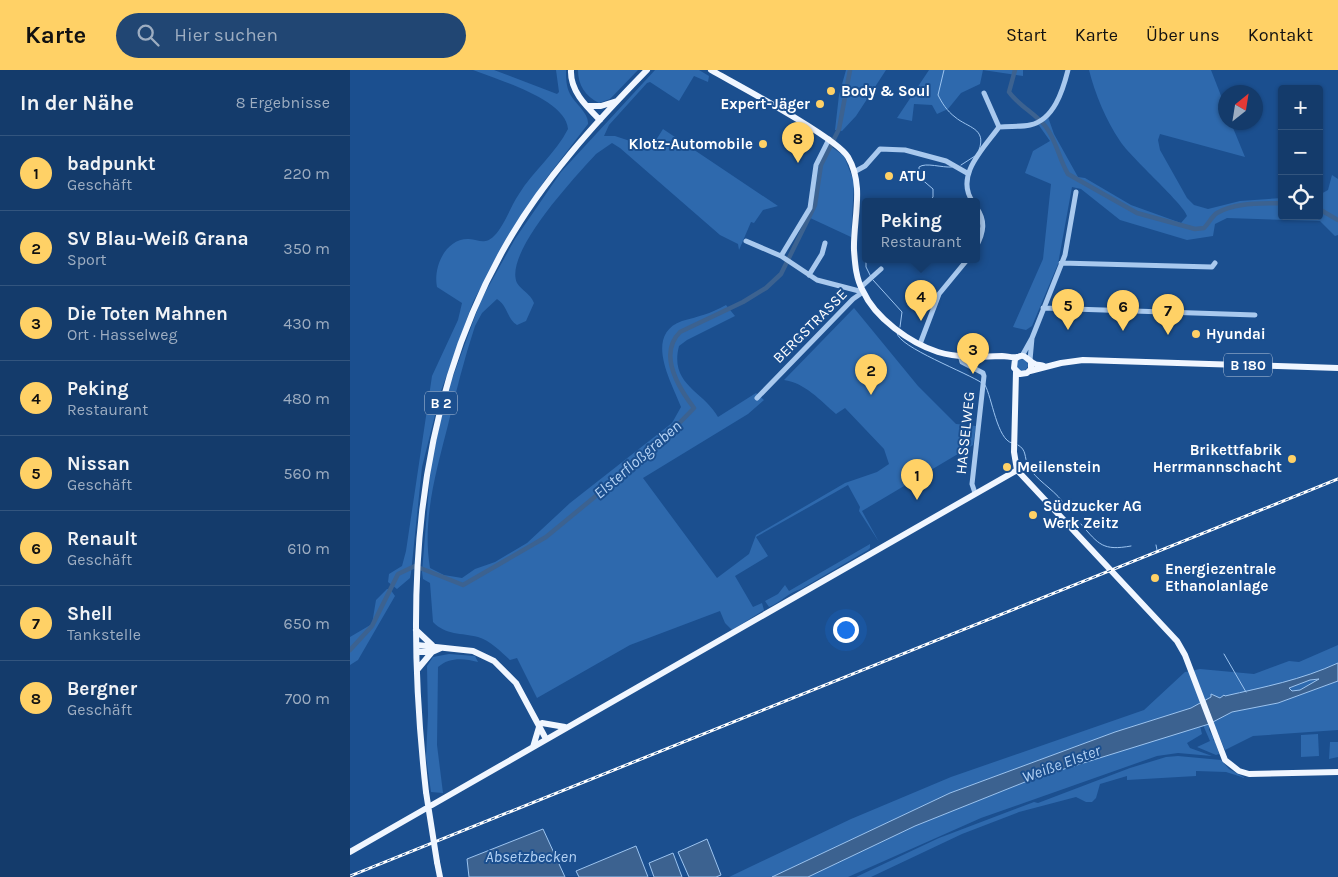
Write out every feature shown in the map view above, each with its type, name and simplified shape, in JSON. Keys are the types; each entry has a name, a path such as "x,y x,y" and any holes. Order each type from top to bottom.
{"main road":[{"path":"571,70 574,89 600,120"},
{"name":"B 2","path":"440,877 426,792 416,630 418,558 431,441 453,362 476,304 512,235 546,185 600,120 647,70"},
{"path":"711,70 832,141 846,154 854,172 858,200 854,253 862,290 874,308 902,333 938,352 960,357 1019,356 1031,361 1027,373 1017,386"},
{"path":"587,106 601,106 618,101"},
{"path":"1019,356 1014,369 1017,386 1014,443 1017,470 1177,641 1191,671 1221,752 1231,766 1244,773 1338,772"},
{"path":"998,357 1014,369 1027,373"},
{"name":"B 180","path":"1027,373 1044,366 1089,360 1338,368"},
{"name":"B 180","path":"1031,361 1044,366"},
{"name":"HASSELWEG","path":"432,805 1017,470"},
{"path":"416,630 432,649"},
{"path":"417,649 441,648 473,651 494,661 516,683 548,738"},
{"path":"417,670 432,649"},
{"path":"539,722 556,727 567,727"},
{"path":"533,747 539,722"},
{"path":"352,851 425,809"}],"street":[{"path":"971,198 966,189 967,174 1000,127 1038,122 1058,102 1068,70"},
{"path":"984,93 1000,127"},
{"path":"786,259 810,208 816,165 832,141"},
{"path":"854,172 866,165 880,150 893,148 946,160 967,174"},
{"path":"1019,356 1032,338 1065,254 1076,192"},
{"path":"980,214 984,222 980,239"},
{"name":"BERGSTRASSE","path":"746,241 786,259 817,280 862,290"},
{"path":"809,275 822,254 825,243"},
{"path":"920,344 939,294 965,263"},
{"path":"1061,263 1212,267 1215,263"},
{"path":"862,290 881,269"},
{"name":"BERGSTRASSE","path":"757,398 862,290"},
{"path":"1043,308 1255,315"},
{"path":"1031,361 1032,338"},
{"name":"HASSELWEG","path":"960,357 965,364 983,373 972,484 975,493"}],"shaded area":[{"path":"473,70 494,70 557,94 559,92 556,70 566,70 569,91 586,116 588,124 545,180 499,253 473,302 441,391 422,467 410,578 397,589 388,582 389,574 402,566 406,551 432,376 458,320 462,303 437,287 436,279 439,263 442,256 453,243 469,239 485,241 494,236 516,199 568,129 564,118 544,100 514,85"},
{"path":"578,70 638,70 610,99 599,103 583,90"},
{"path":"655,70 699,70 709,76 708,82 694,76 679,101 650,82 647,83 609,125 604,136 615,136 651,148 663,129 778,206 763,210 754,223 751,222 739,250 738,244 720,235 620,148 612,143 596,154 544,215 521,253 516,270 517,283 534,303 526,321 517,325 497,299 482,313 475,326 457,388 431,496 428,532 430,568 444,575 462,578 475,569 495,562 527,543 570,503 672,423 681,407 667,373 662,348 664,337 670,328 682,321 710,313 726,305 735,316 687,340 679,346 677,359 679,370 683,379 705,400 718,417 756,393 764,400 748,414 643,478 717,578 749,554 756,535 845,483 877,472 889,464 884,449 845,408 836,414 805,388 784,380 854,308 918,386 956,424 976,426 973,445 862,511 879,542 859,511 860,507 848,485 756,537 768,556 735,576 753,607 762,603 764,610 732,630 725,623 720,611 630,645 537,698 517,658 510,660 483,639 448,631 433,622 430,583 423,579 422,572 431,464 447,393 481,300 515,239 561,172"},
{"path":"846,70 886,70 856,116 842,131 835,130 839,95"},
{"path":"929,70 983,70 980,84 961,93 948,109 937,114 932,105 914,104 912,121 897,118"},
{"path":"983,70 1023,70 1023,76"},
{"path":"1089,70 1211,70 1218,88 1218,130 1234,130 1245,157 1160,134 1158,140 1160,150 1187,198 1194,205 1208,209 1240,201 1278,198 1278,220 1227,218 1215,224 1213,236 1187,240 1120,220 1081,189 1072,187 1058,264 1032,326 1026,330 1013,327 1043,259 1051,184 1025,173 1033,151 1050,141 1038,124 1048,117 1054,134 1078,177 1085,178 1131,205 1181,223 1187,216 1177,202 1120,141 1101,107"},
{"path":"829,145 844,156 854,182 851,237 808,217 813,206 817,169"},
{"path":"1332,175 1338,179 1338,235 1335,236 1320,221 1289,220 1323,220 1323,193 1328,190"},
{"path":"1020,359 1024,359 1028,365 1024,371 1020,371 1016,367 1016,363"},
{"path":"870,544 868,550 773,605 769,607 765,601 778,594 785,585 789,591"},
{"path":"387,589 390,589 395,596 358,660 350,665 350,637 372,624 376,600"},
{"path":"1338,645 1338,663 1314,674 1270,687 1220,698 1211,697 1191,708 1115,732 950,793 772,877 729,877 851,819 951,777 1144,710 1185,672 1200,669 1254,674 1289,661 1299,662"},
{"path":"449,654 475,656 478,662 457,659 447,661 438,667 437,745 443,793 431,792 426,757 428,715 427,666 433,657"},
{"path":"1320,679 1300,690 1292,691 1288,688 1310,680"},
{"path":"1338,681 1338,730 1253,736 1225,750 1213,722 1232,712 1278,703"},
{"path":"1209,724 1209,730 1219,754 1216,755 1197,747 1210,741 1203,725"},
{"path":"1200,726 1202,734 1187,743 1190,748 1212,756 1178,753 1157,756 981,818 848,877 808,877 915,826 1035,778"},
{"path":"1318,734 1319,756 1301,757 1301,735"},
{"path":"1330,742 1338,742 1338,757 1329,759"},
{"path":"1178,756 1221,760 1229,769 1245,778 1226,772 1196,771 1196,776 1127,780 1127,776 1100,784 1096,798 1092,802 1086,802 1076,797 1019,812 962,834 871,877 856,877 939,838 1034,802 1038,803 1130,768 1166,757"}],"water":[{"name":"Weiße Elster","path":"1338,663 1338,681 1278,703 1232,712 1209,724 1035,778 915,826 808,877 772,877 950,793 1115,732 1191,708 1211,697 1211,694 1220,698 1224,695 1282,683","holes":["1319,679 1300,690 1292,691 1289,688 1310,680"]},
{"name":"Absetzbecken","path":"543,829 565,877 469,877 467,859"},
{"path":"707,839 721,875 716,877 689,877 678,852"},
{"path":"636,846 648,877 579,877 576,871"},
{"path":"673,853 682,877 654,877 649,863"}],"waterway":[{"name":"Elsterfloßgraben","path":"350,650 372,626 398,574 415,566 463,585 546,537 659,444 694,408 677,381 673,370 671,350 674,341 680,332 743,302 766,288 781,274 815,205 821,165 839,129 850,70"},
{"path":"944,70 938,95 952,115 975,129 978,133 981,143 979,150"},
{"name":"Elsterfloßgraben","path":"1015,70 1009,92 1046,127 1068,174 1137,213 1195,229 1204,228 1215,214 1224,209 1249,204 1278,203"},
{"path":"961,165 975,156"},
{"path":"932,198 933,189 919,177 919,167 926,165 952,167"},
{"name":"Elsterfloßgraben","path":"1323,211 1338,220"},
{"path":"866,263 871,277"},
{"path":"873,280 902,312 900,327"},
{"path":"897,333 900,339 909,345 982,383"},
{"path":"985,385 1002,434 1012,443"},
{"path":"1018,445 1024,451 1031,471 1062,501"},
{"path":"1081,524 1102,545 1114,548 1131,546"},
{"path":"1156,545 1157,550"},
{"path":"1224,654 1246,692"}],"railway":[{"path":"350,876 1338,479"}],"place":[{"name":"Body & Soul","path":"831,91"},
{"name":"Expert-Jäger","path":"820,104"},
{"name":"Klotz-Automobile","path":"763,144"},
{"name":"Bergner","path":"798,163"},
{"name":"ATU","path":"889,176"},
{"name":"Peking","path":"921,321"},
{"name":"Nissan","path":"1068,330"},
{"name":"Renault","path":"1123,331"},
{"name":"Hyundai","path":"1196,334"},
{"name":"Shell","path":"1168,335"},
{"name":"Die Toten Mahnen","path":"973,374"},
{"name":"SV Blau-Weiß Grana","path":"871,395"},
{"name":"Brikettfabrik Herrmannschacht","path":"1292,459"},
{"name":"Meilenstein","path":"1007,467"},
{"name":"badpunkt","path":"917,500"},
{"name":"Südzucker AG Werk Zeitz","path":"1033,515"},
{"name":"Energiezentrale Ethanolanlage","path":"1155,578"}]}
